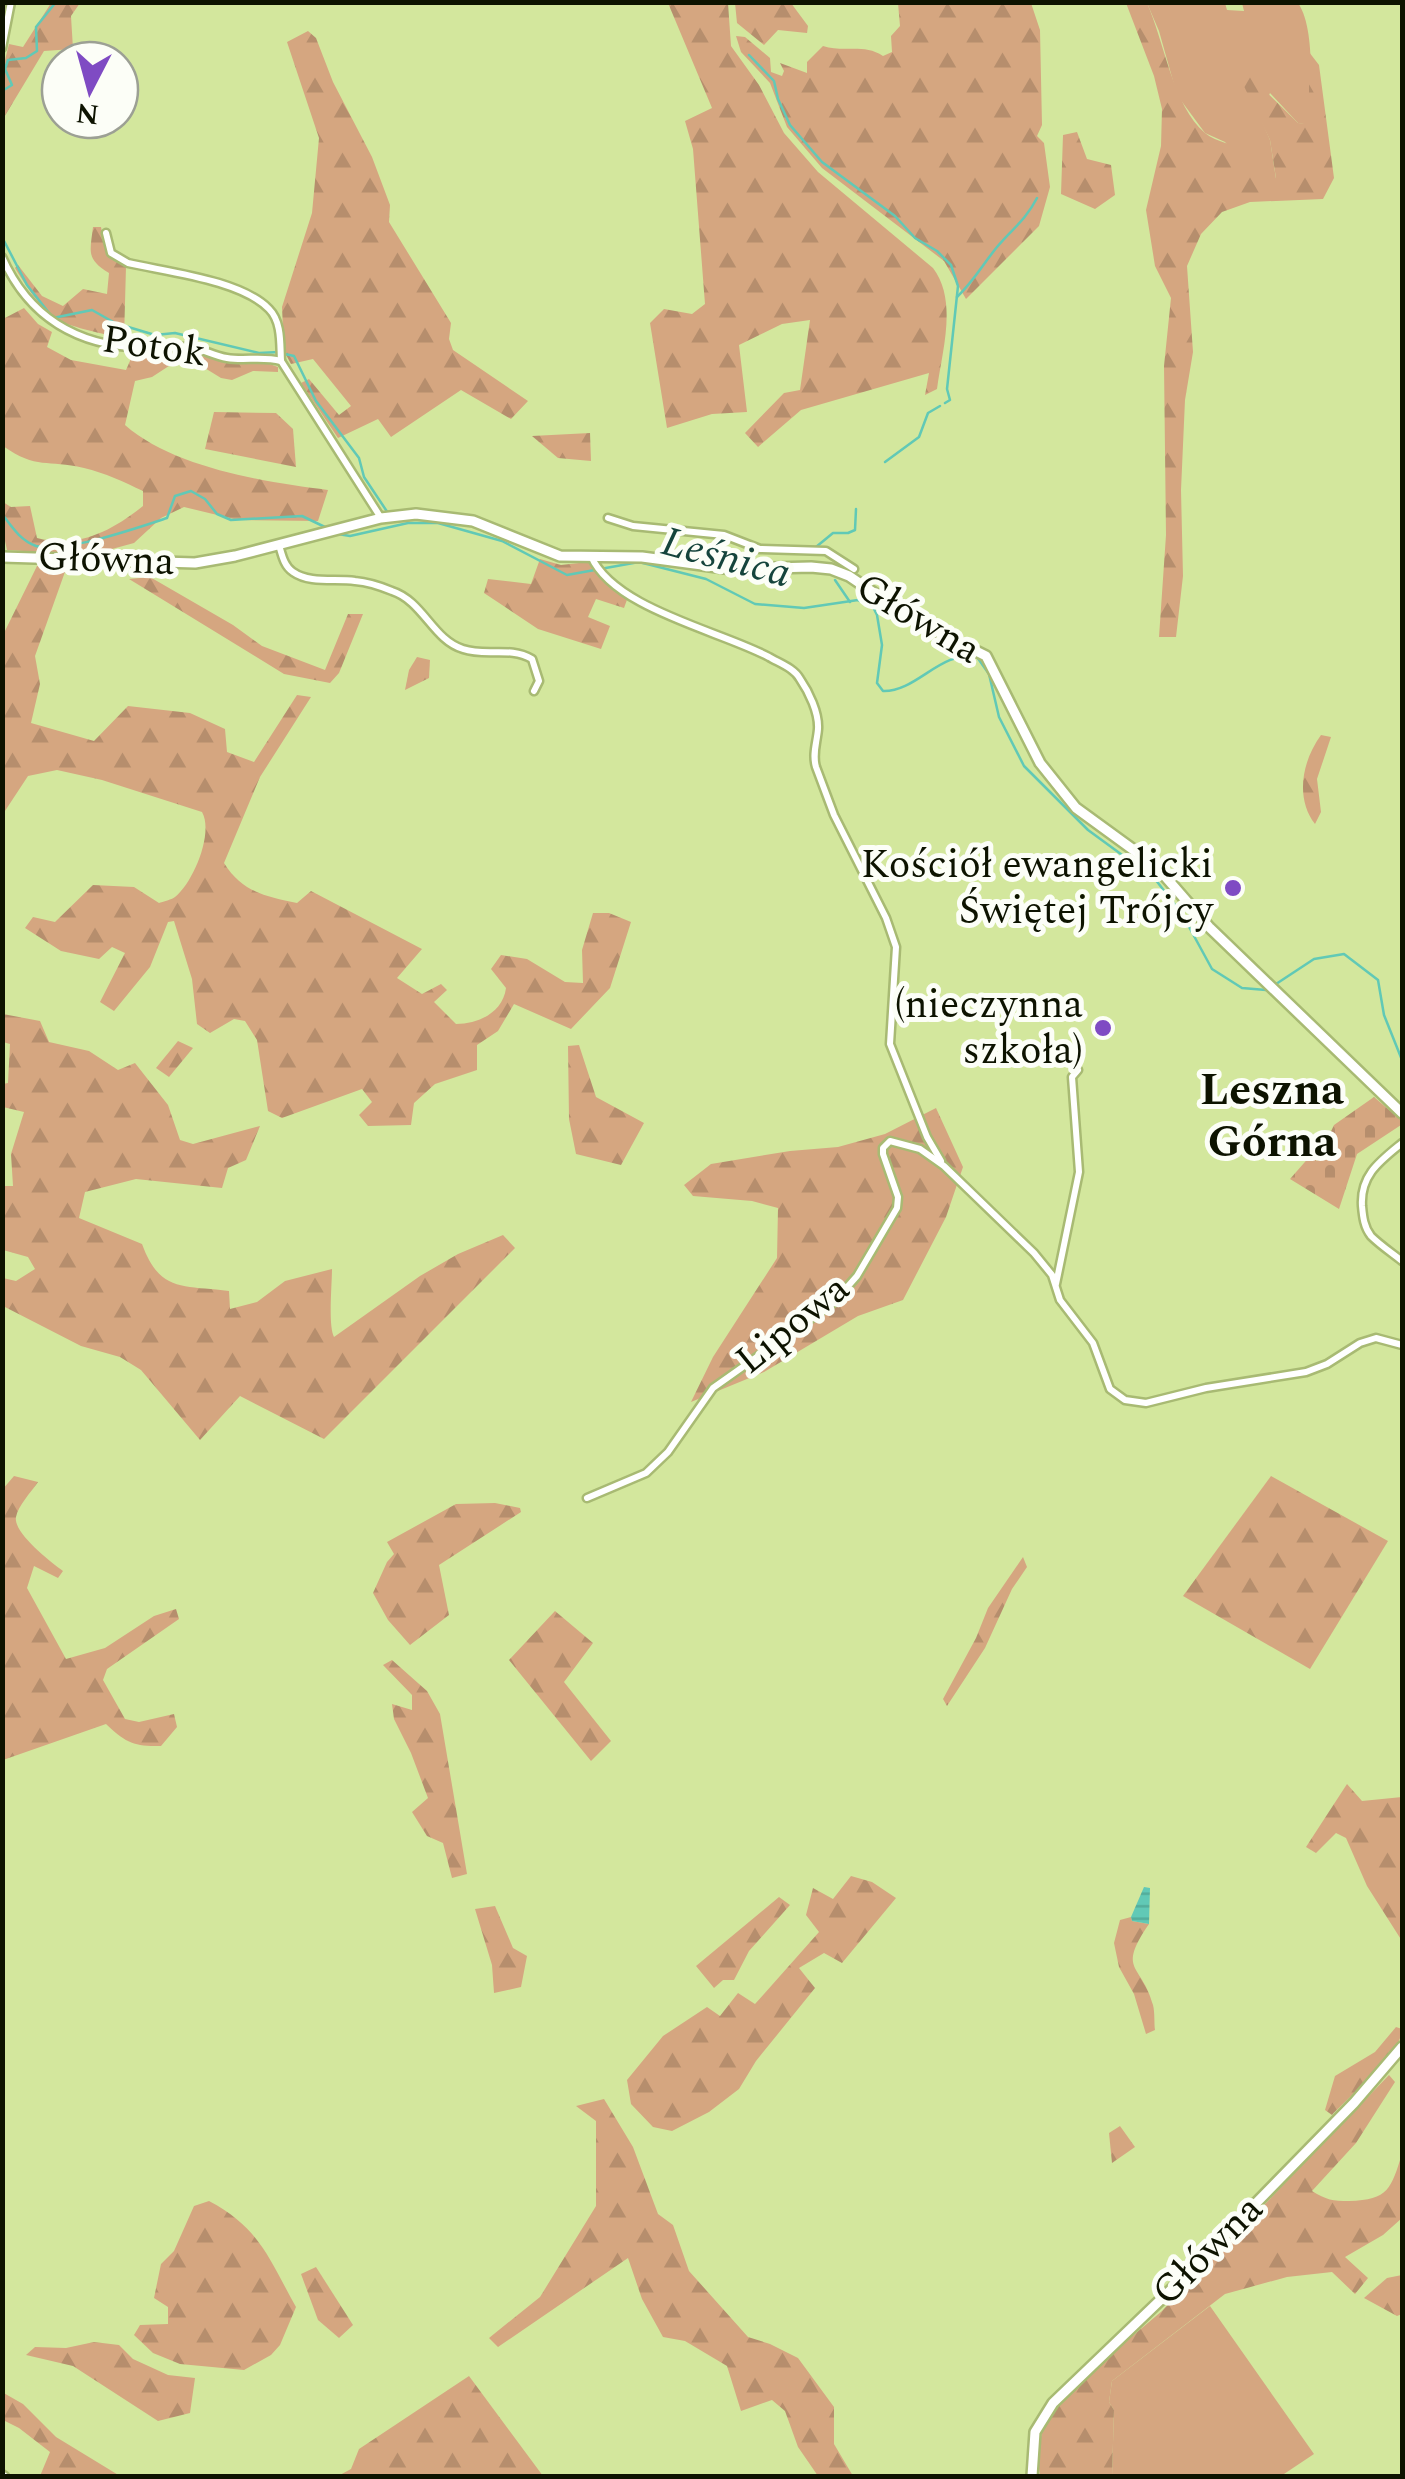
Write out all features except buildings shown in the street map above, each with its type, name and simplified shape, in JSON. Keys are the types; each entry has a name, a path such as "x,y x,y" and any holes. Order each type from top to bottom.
{"street":[{"path":"2,48 12,2"},
{"name":"Potok","path":"106,233 112,253 128,263 242,290 272,310 280,332 280,361 381,518"},
{"name":"Potok","path":"2,257 36,311 75,334 140,348 193,348 228,358 263,356 280,361"},
{"name":"Główna","path":"2,557 195,563 381,518 416,514 473,521 560,556 642,557 732,569 830,569 849,576 914,620 986,656 1040,763 1064,794 1089,820 1157,868 1209,927 1402,1113"},
{"path":"608,518 633,526 724,536 760,548 826,550 854,568"},
{"path":"279,545 284,564 307,578 356,581 408,596 458,648 472,652 508,650 532,659 539,681 534,691"},
{"path":"591,556 597,570 653,608 756,650 800,678 819,724 816,767 834,815 886,918 896,947 890,1044 927,1137 944,1166"},
{"path":"1056,1285 1079,1172 1072,1077 1078,1070"},
{"name":"Lipowa","path":"587,1498 646,1473 668,1452 713,1388 808,1322 846,1289 897,1208 898,1198 883,1154 890,1141 920,1149 944,1166 1034,1253 1056,1285 1060,1300 1093,1343 1110,1389 1134,1402 1306,1372 1376,1338 1402,1345"},
{"path":"1402,1143 1376,1164 1364,1180 1362,1195 1365,1225 1371,1235 1402,1260"},
{"name":"Główna","path":"1032,2476 1035,2432 1053,2403 1175,2286 1354,2103 1402,2047"}],"green space":[{"path":"51,3 80,3 71,16 72,40 40,40 40,58 3,119 3,68 9,44 23,47"},
{"path":"668,3 728,3 731,46 759,85 784,133 818,172 933,268 941,281 947,311 937,389 925,395 929,373 801,410 758,447 745,433 784,393 800,390 810,320 782,324 739,345 747,412 712,414 667,428 650,323 664,309 692,314 705,304 693,149 685,121 712,108"},
{"path":"735,3 791,3 808,26 807,33 778,30 764,45 737,23"},
{"path":"898,3 1031,3 1040,30 1042,125 1037,136 1044,143 1050,187 1039,226 966,299 944,261 822,168 787,127 770,83 741,52 736,36 745,37 770,58 771,72 782,76 780,63 807,73 807,62 823,46 869,50 883,56 892,52 891,36 900,26"},
{"path":"1126,3 1147,3 1185,107 1205,133 1250,151 1258,182 1276,178 1270,140 1241,80 1247,73 1298,123 1309,124 1309,52 1319,65 1334,178 1323,199 1250,202 1222,212 1201,234 1187,266 1193,352 1185,400 1183,576 1176,637 1159,637 1166,535 1164,366 1171,298 1155,266 1146,210 1161,146 1162,109 1154,76"},
{"path":"1147,3 1225,3 1227,10 1244,11 1242,3 1298,3 1310,44 1310,125 1298,123 1270,93 1260,117 1270,140 1276,179 1258,183 1225,142 1205,133 1177,95"},
{"path":"308,31 316,38 333,82 372,157 390,205 389,222 451,323 449,339 453,350 528,401 511,419 461,390 391,437 378,419 338,438 301,383 309,379 339,415 351,406 313,359 291,364 284,351 282,307 312,213 319,138 287,42"},
{"path":"1077,132 1087,159 1111,165 1115,195 1095,209 1061,194 1063,135"},
{"path":"93,227 101,227 106,252 126,267 124,339 59,320 38,302 15,268 18,265 42,296 63,306 83,289 107,294 109,273 91,254"},
{"path":"24,308 38,324 52,332 47,347 71,360 126,370 133,354 190,353 227,362 261,361 278,367 278,372 253,371 232,380 221,378 195,362 172,364 152,377 135,381 125,425 169,452 221,471 328,490 318,521 238,520 184,507 161,518 134,543 90,555 7,550 3,502 11,507 30,506 37,538 52,541 93,536 143,506 143,491 122,481 71,465 34,461 3,446 3,319"},
{"path":"214,412 276,413 293,429 296,467 205,449"},
{"path":"590,433 591,461 558,458 532,436"},
{"path":"540,559 561,565 588,562 597,574 628,597 624,608 596,599 588,617 610,626 601,649 538,629 484,593 488,579 531,584"},
{"path":"37,566 66,569 35,656 40,684 31,723 94,741 128,706 190,713 225,729 227,752 254,762 297,695 311,697 260,777 224,863 247,887 297,903 311,891 422,949 397,978 422,994 441,984 447,990 434,1002 456,1024 481,1019 500,1004 506,988 491,969 501,955 527,959 565,982 583,983 582,950 593,913 609,913 631,922 610,988 571,1029 514,1004 498,1031 477,1045 477,1070 435,1084 414,1103 411,1125 368,1126 359,1115 372,1102 362,1089 282,1118 268,1111 257,1040 245,1021 234,1019 210,1033 197,1024 192,979 174,921 168,922 150,967 114,1011 100,1002 125,953 112,947 99,959 61,951 25,928 33,917 55,922 93,885 134,887 159,903 174,898 200,857 205,821 202,812 57,770 28,776 3,814 3,635"},
{"path":"150,577 262,646 325,670 348,614 363,614 339,673 330,683 284,674 129,579"},
{"path":"417,657 430,660 429,678 405,690 409,670"},
{"path":"1321,735 1331,737 1317,779 1321,812 1315,824 1305,803 1303,779 1309,756"},
{"path":"3,1014 40,1021 49,1042 89,1051 118,1070 135,1063 168,1105 180,1140 193,1144 260,1126 246,1160 228,1168 222,1188 136,1179 85,1192 79,1218 142,1244 157,1271 175,1284 229,1291 230,1309 257,1302 285,1281 332,1269 334,1337 458,1254 503,1235 515,1248 324,1439 240,1396 200,1440 141,1370 120,1357 81,1346 3,1306 3,1278 16,1281 35,1269 28,1257 3,1250 3,1186 13,1186 11,1154 24,1112 3,1107 10,1044 3,1042"},
{"path":"178,1041 193,1048 169,1077 156,1068"},
{"path":"579,1045 596,1097 644,1123 621,1165 576,1154 569,1119 568,1046"},
{"path":"1374,1097 1402,1121 1401,1125 1357,1154 1339,1209 1290,1179 1311,1155 1317,1161 1334,1125"},
{"path":"936,1108 963,1167 946,1217 903,1300 858,1316 764,1372 691,1402 713,1357 777,1258 778,1208 752,1201 693,1196 684,1185 711,1164 838,1147 885,1134"},
{"path":"14,1476 38,1482 19,1508 17,1524 34,1547 63,1571 58,1578 34,1566 27,1588 66,1659 105,1648 154,1616 176,1609 179,1619 107,1669 103,1680 125,1719 139,1722 174,1714 177,1727 161,1746 130,1742 106,1724 3,1760 2,1490"},
{"path":"1271,1476 1388,1541 1310,1669 1183,1596"},
{"path":"495,1503 520,1508 521,1512 439,1565 449,1615 410,1645 388,1620 373,1593 394,1554 387,1542 456,1504"},
{"path":"1023,1557 1027,1567 1012,1589 985,1648 947,1706 943,1699 988,1608"},
{"path":"555,1611 593,1643 564,1682 611,1741 591,1761 509,1660"},
{"path":"392,1660 427,1691 440,1714 467,1874 452,1878 443,1843 427,1836 412,1812 428,1798 394,1719 392,1704 412,1710 412,1695 383,1665"},
{"path":"1347,1784 1362,1801 1402,1797 1402,1941 1367,1886 1346,1838 1336,1833 1316,1853 1306,1847"},
{"path":"851,1876 872,1882 896,1898 842,1963 824,1953 799,1968 815,1988 756,2061 739,2089 709,2112 672,2131 653,2127 631,2104 627,2080 663,2036 707,2007 720,2016 738,1993 755,2004 819,1932 806,1915 813,1888 833,1899"},
{"path":"779,1897 790,1905 749,1951 734,1980 723,1980 714,1988 696,1966"},
{"path":"495,1906 513,1948 527,1956 521,1987 494,1993 492,1965 475,1909"},
{"path":"1131,1917 1132,1921 1149,1924 1133,1960 1154,2008 1155,2030 1146,2034 1134,1994 1119,1967 1114,1943 1120,1920"},
{"path":"1396,2027 1402,2029 1400,2038 1385,2061 1332,2115 1325,2110 1335,2076 1375,2052"},
{"path":"1389,2075 1395,2082 1356,2143 1312,2191 1334,2200 1373,2198 1391,2184 1402,2154 1402,2218 1383,2235 1345,2257 1368,2278 1355,2294 1332,2272 1287,2277 1225,2294 1112,2381 1112,2476 1040,2476 1037,2453 1045,2421 1071,2388 1162,2311"},
{"path":"604,2099 633,2147 658,2214 673,2225 689,2271 748,2337 798,2358 834,2407 834,2444 853,2476 818,2476 798,2447 785,2411 772,2400 741,2411 727,2366 685,2341 663,2337 642,2299 628,2258 498,2347 489,2338 540,2297 596,2206 596,2121 576,2106"},
{"path":"1120,2126 1135,2147 1112,2163 1109,2133"},
{"path":"209,2201 252,2234 296,2307 280,2345 271,2355 244,2370 180,2364 153,2353 134,2335 140,2325 168,2324 168,2307 154,2298 161,2264 174,2251 194,2206"},
{"path":"316,2267 353,2325 339,2338 318,2320 301,2274"},
{"path":"1402,2275 1402,2314 1397,2316 1364,2298 1387,2278"},
{"path":"1210,2306 1314,2454 1281,2476 1112,2476 1112,2381"},
{"path":"94,2342 119,2345 133,2359 168,2375 195,2378 190,2413 158,2421 73,2366 26,2355 35,2347 66,2348"},
{"path":"469,2376 543,2476 338,2476 351,2469 359,2449"},
{"path":"2,2392 23,2404 56,2437 120,2476 40,2476 50,2452 3,2420"}],"water":[{"path":"1144,1887 1150,1888 1149,1924 1132,1921 1131,1917"}],"waterway":[{"path":"2,91 12,85 5,69 8,60 26,58 37,51 36,27 56,2"},
{"path":"749,55 774,81 790,125 822,162 895,216 915,238 951,265 958,286 947,389 950,400 945,403"},
{"path":"957,297 1037,198"},
{"path":"2,237 27,285 53,318 92,310 115,323 155,335 175,333 259,353 279,352"},
{"path":"285,354 294,356 316,401 359,458 364,477 388,513"},
{"path":"885,462 919,437 928,413 940,406"},
{"name":"Leśnica","path":"2,514 17,533 36,546 64,546 167,518 175,496 191,491 205,499 217,514 231,520 302,516 327,528"},
{"path":"816,547 833,533 855,530 856,509"},
{"name":"Leśnica","path":"338,534 350,536 408,523 438,523 502,541 567,575 639,562 706,579 755,604 804,608 858,600 873,607 877,615 882,645 877,683 883,691 907,685 951,660 977,657 989,674 999,717 1024,766 1088,830 1155,879 1182,914 1212,969 1242,988 1266,990"},
{"path":"835,580 850,602"},
{"name":"Leśnica","path":"1273,986 1314,959 1344,954 1378,980 1384,1015 1402,1060"}],"place":[{"name":"Kościół ewangelicki Świętej Trójcy","path":"1233,888"},
{"name":"(nieczynna szkoła)","path":"1103,1028"}],"district":[{"name":"Leszna Górna","path":"1272,1116"}]}
